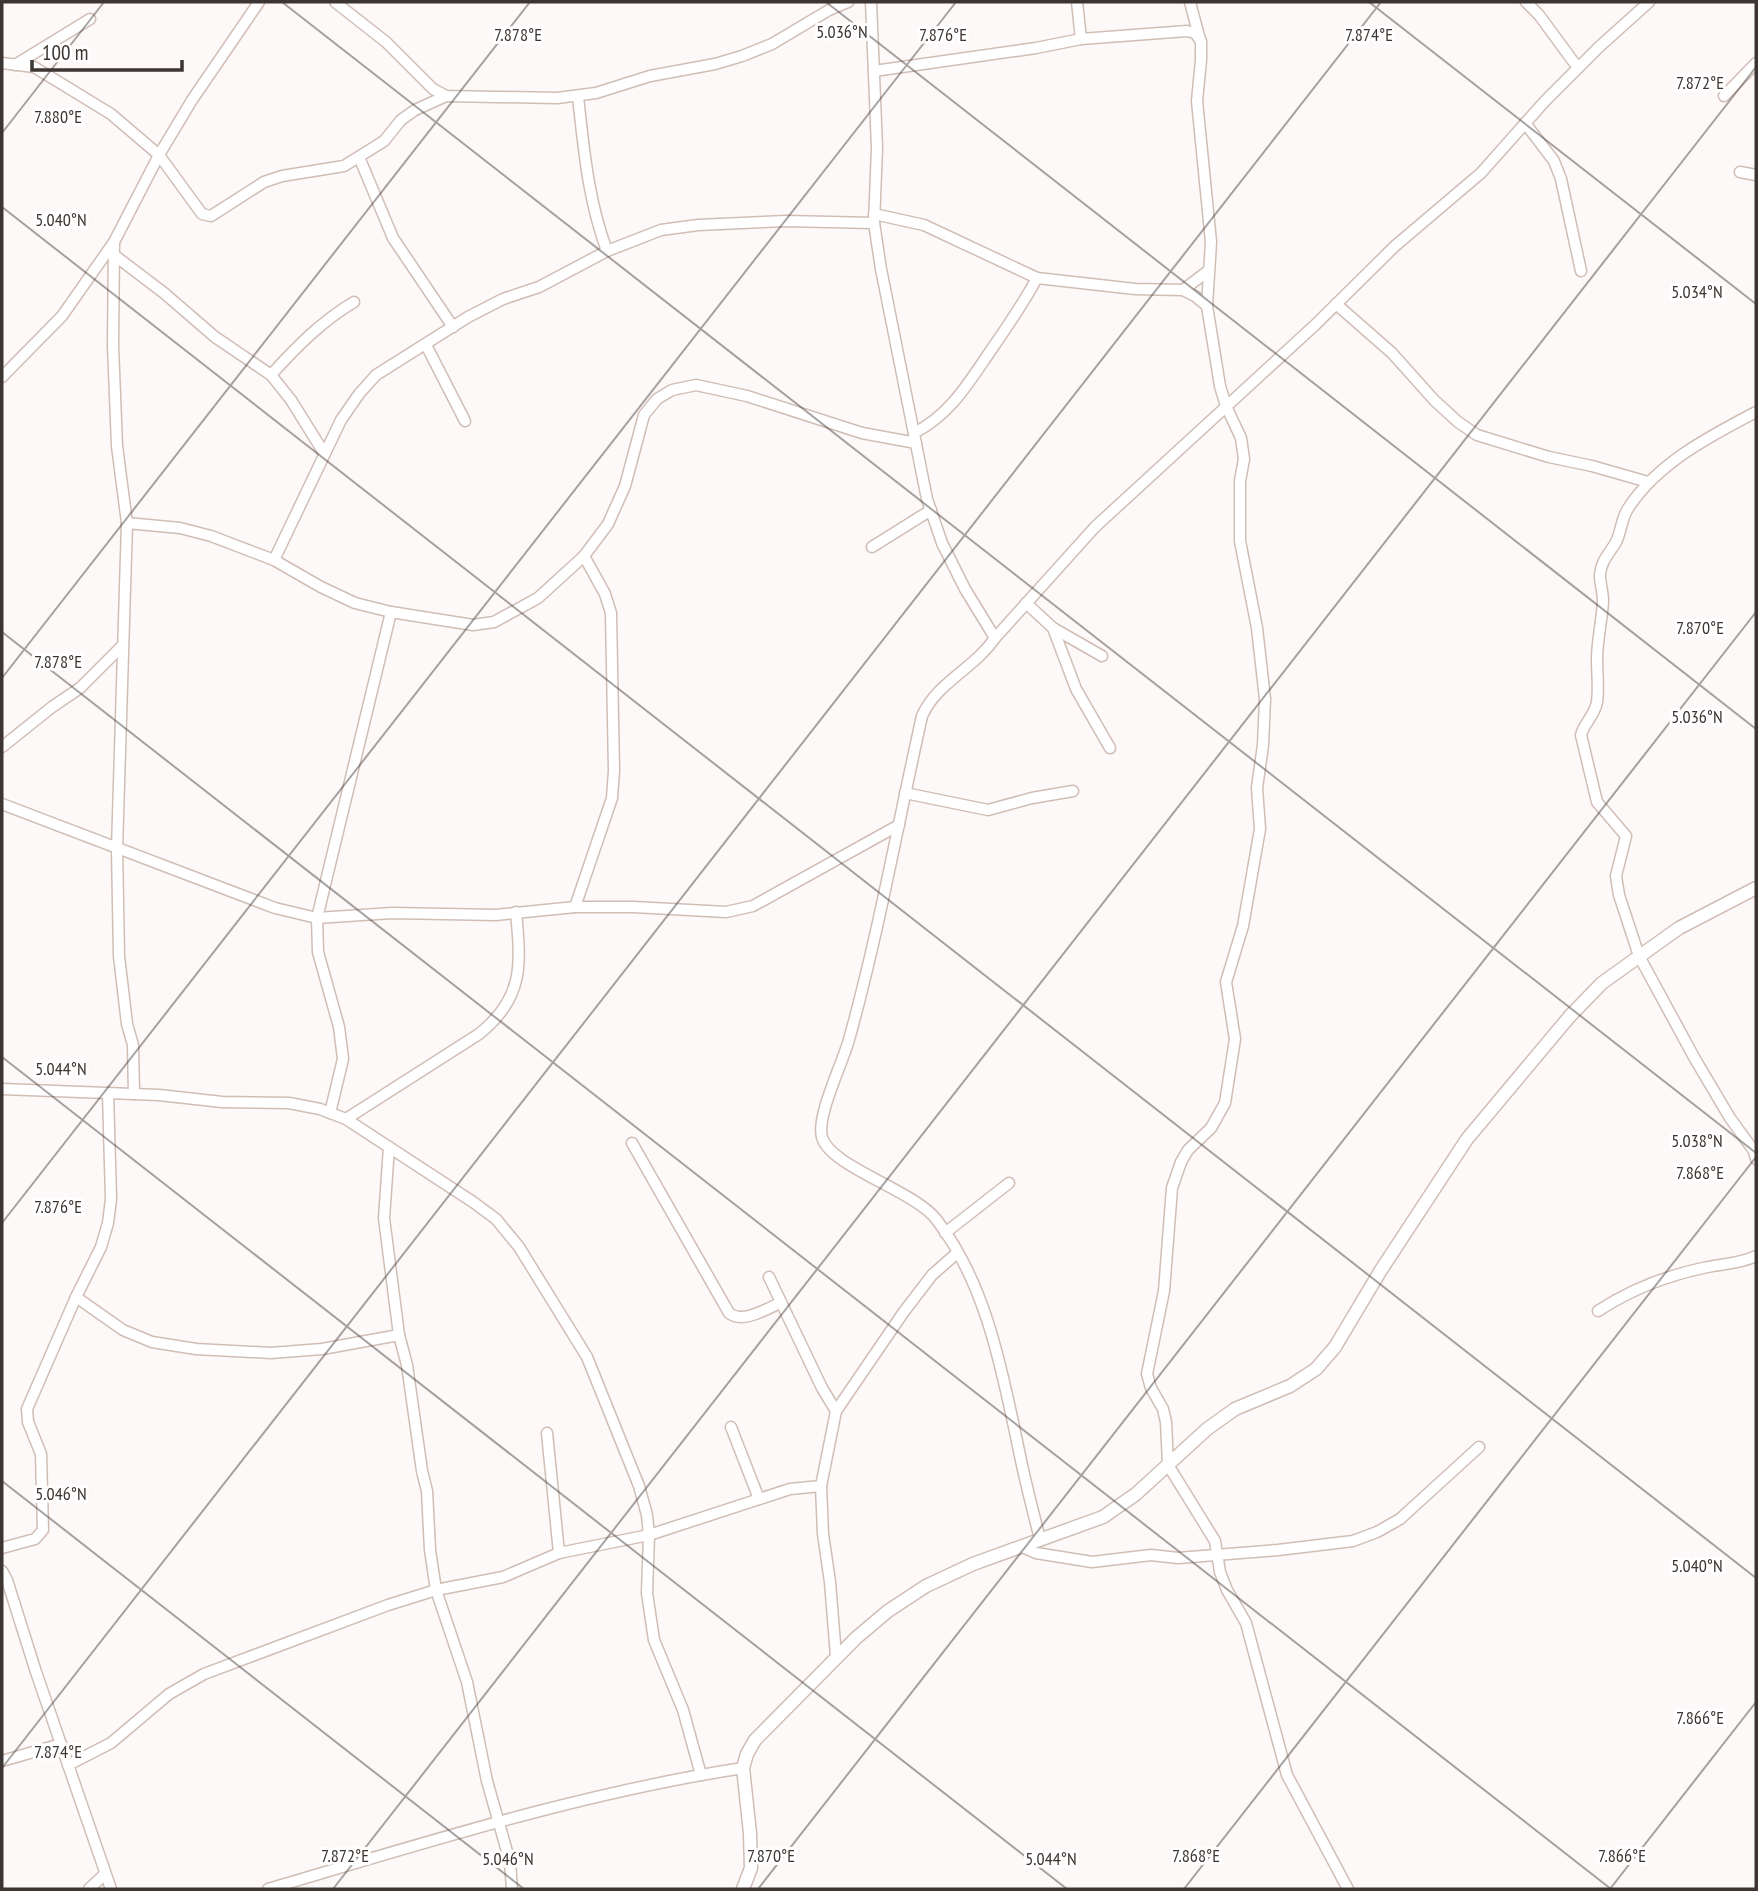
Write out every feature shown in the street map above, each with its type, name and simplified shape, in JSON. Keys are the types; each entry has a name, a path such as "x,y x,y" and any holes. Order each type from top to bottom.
{"street":[{"path":"2,377 62,316 114,242 192,100 259,2"},
{"path":"335,2 386,42 433,89 446,96"},
{"path":"816,2 824,13"},
{"path":"2,63 34,67 111,114 159,156 202,214 211,216 264,182 282,176 344,166 384,141 401,120 415,110 446,96 578,97 650,76 743,56 772,44 848,2"},
{"path":"871,2 877,148 874,219 881,268 931,510 942,543 965,589 995,638"},
{"path":"1077,2 1081,38"},
{"path":"1190,2 1201,41 1198,101 1212,242 1207,306 1220,386 1241,439 1244,459 1240,481 1240,541 1257,628 1265,699 1263,745 1257,788 1260,829 1243,926 1226,982 1235,1038 1225,1103 1212,1128 1188,1150 1172,1188 1164,1291 1147,1374 1166,1422 1168,1465 1215,1541 1220,1572 1246,1623 1287,1775 1348,1889"},
{"path":"1526,2 1539,15 1578,68"},
{"path":"1040,1539 1006,1387 988,1322 957,1253 935,1218 911,1197 832,1153 822,1140 821,1128 850,1039 887,885 922,716 937,691 987,650 1095,527 1395,246 1481,173 1578,68 1650,2"},
{"path":"15,65 90,19"},
{"path":"874,71 1035,48 1081,38 1187,31 1195,33 1201,41"},
{"path":"1724,96 1756,63"},
{"path":"578,97 595,218 607,251"},
{"path":"1525,123 1554,161 1561,179 1581,271"},
{"path":"359,157 393,239 453,327"},
{"path":"1740,172 1756,175"},
{"path":"274,561 341,420 376,375 503,299 539,287 607,251 661,230 698,225 874,219 924,225 1037,278 1135,289 1183,290 1207,306"},
{"path":"114,242 113,346 117,433 127,523 121,647 117,849 119,957 127,1024 133,1045 134,1094"},
{"path":"114,255 215,337 271,375 291,400 324,453"},
{"path":"1183,290 1208,271"},
{"path":"127,523 180,528 211,536 274,561 355,603 391,612 473,625 494,622 538,598 584,556 608,524 625,486 644,415 657,399 672,390 696,385 747,396 862,433 915,438 954,402 1020,309 1037,278"},
{"path":"271,375 298,345 331,317 354,302"},
{"path":"1336,304 1392,353 1434,400 1477,435 1549,457 1648,482"},
{"path":"426,345 465,421"},
{"path":"1756,412 1661,470 1648,482 1620,523 1615,544 1602,564 1603,599 1597,642 1598,692 1596,707 1583,726 1581,736 1597,802 1626,836 1616,876 1619,895 1639,956 1695,1059 1743,1138 1754,1151 1756,1159"},
{"path":"872,547 931,510"},
{"path":"575,906 608,816 614,771 611,613 605,594 584,556"},
{"path":"1026,603 1053,628 1102,656"},
{"path":"330,1113 343,1059 339,1027 318,952 317,918 391,612"},
{"path":"1053,628 1076,690 1110,748"},
{"path":"2,747 80,688 121,647"},
{"path":"905,793 988,810 1031,798 1073,791"},
{"path":"2,803 275,908 317,918 381,914 466,916 575,906 726,912 741,910 753,906 899,825"},
{"path":"743,1889 751,1868 743,1768 747,1754 755,1740 836,1656 888,1611 926,1586 1020,1546 1103,1517 1136,1494 1207,1429 1235,1409 1290,1386 1315,1369 1335,1347 1381,1270 1467,1139 1570,1016 1602,984 1679,928 1756,888"},
{"path":"346,1119 479,1034 499,1018 510,1000 517,978 520,949 516,912"},
{"path":"2,1089 134,1094 222,1102 289,1103 330,1113 346,1119 496,1219 519,1247 587,1357 639,1486 649,1535 647,1593 654,1640 683,1710 701,1775"},
{"path":"2,1548 35,1539 43,1530 45,1518 41,1454 28,1422 27,1409 101,1247 108,1223 111,1199 108,1093"},
{"path":"632,1143 729,1314 742,1318 780,1303"},
{"path":"389,1147 384,1219 399,1335 407,1365 427,1491 430,1550 436,1590 467,1682 487,1781 510,1862 512,1889"},
{"path":"945,1233 1009,1183"},
{"path":"836,1656 823,1534 821,1486 836,1411 932,1275 957,1253"},
{"path":"1598,1311 1622,1295 1662,1279 1703,1268 1741,1262 1756,1256"},
{"path":"769,1277 822,1388 836,1411"},
{"path":"76,1297 123,1330 152,1342 196,1349 284,1352 322,1349 399,1335"},
{"path":"731,1427 759,1499"},
{"path":"547,1433 559,1553"},
{"path":"1020,1546 1036,1553 1092,1562 1151,1555 1178,1558 1218,1555 1353,1541 1400,1519 1479,1447"},
{"path":"68,1765 111,1743 169,1693 204,1674 388,1605 436,1590 503,1577 559,1553 649,1535 790,1489 821,1486"},
{"path":"2,1570 111,1889"},
{"path":"2,1760 61,1744"},
{"path":"268,1889 500,1820 743,1768"},
{"path":"89,1889 105,1874"}]}
